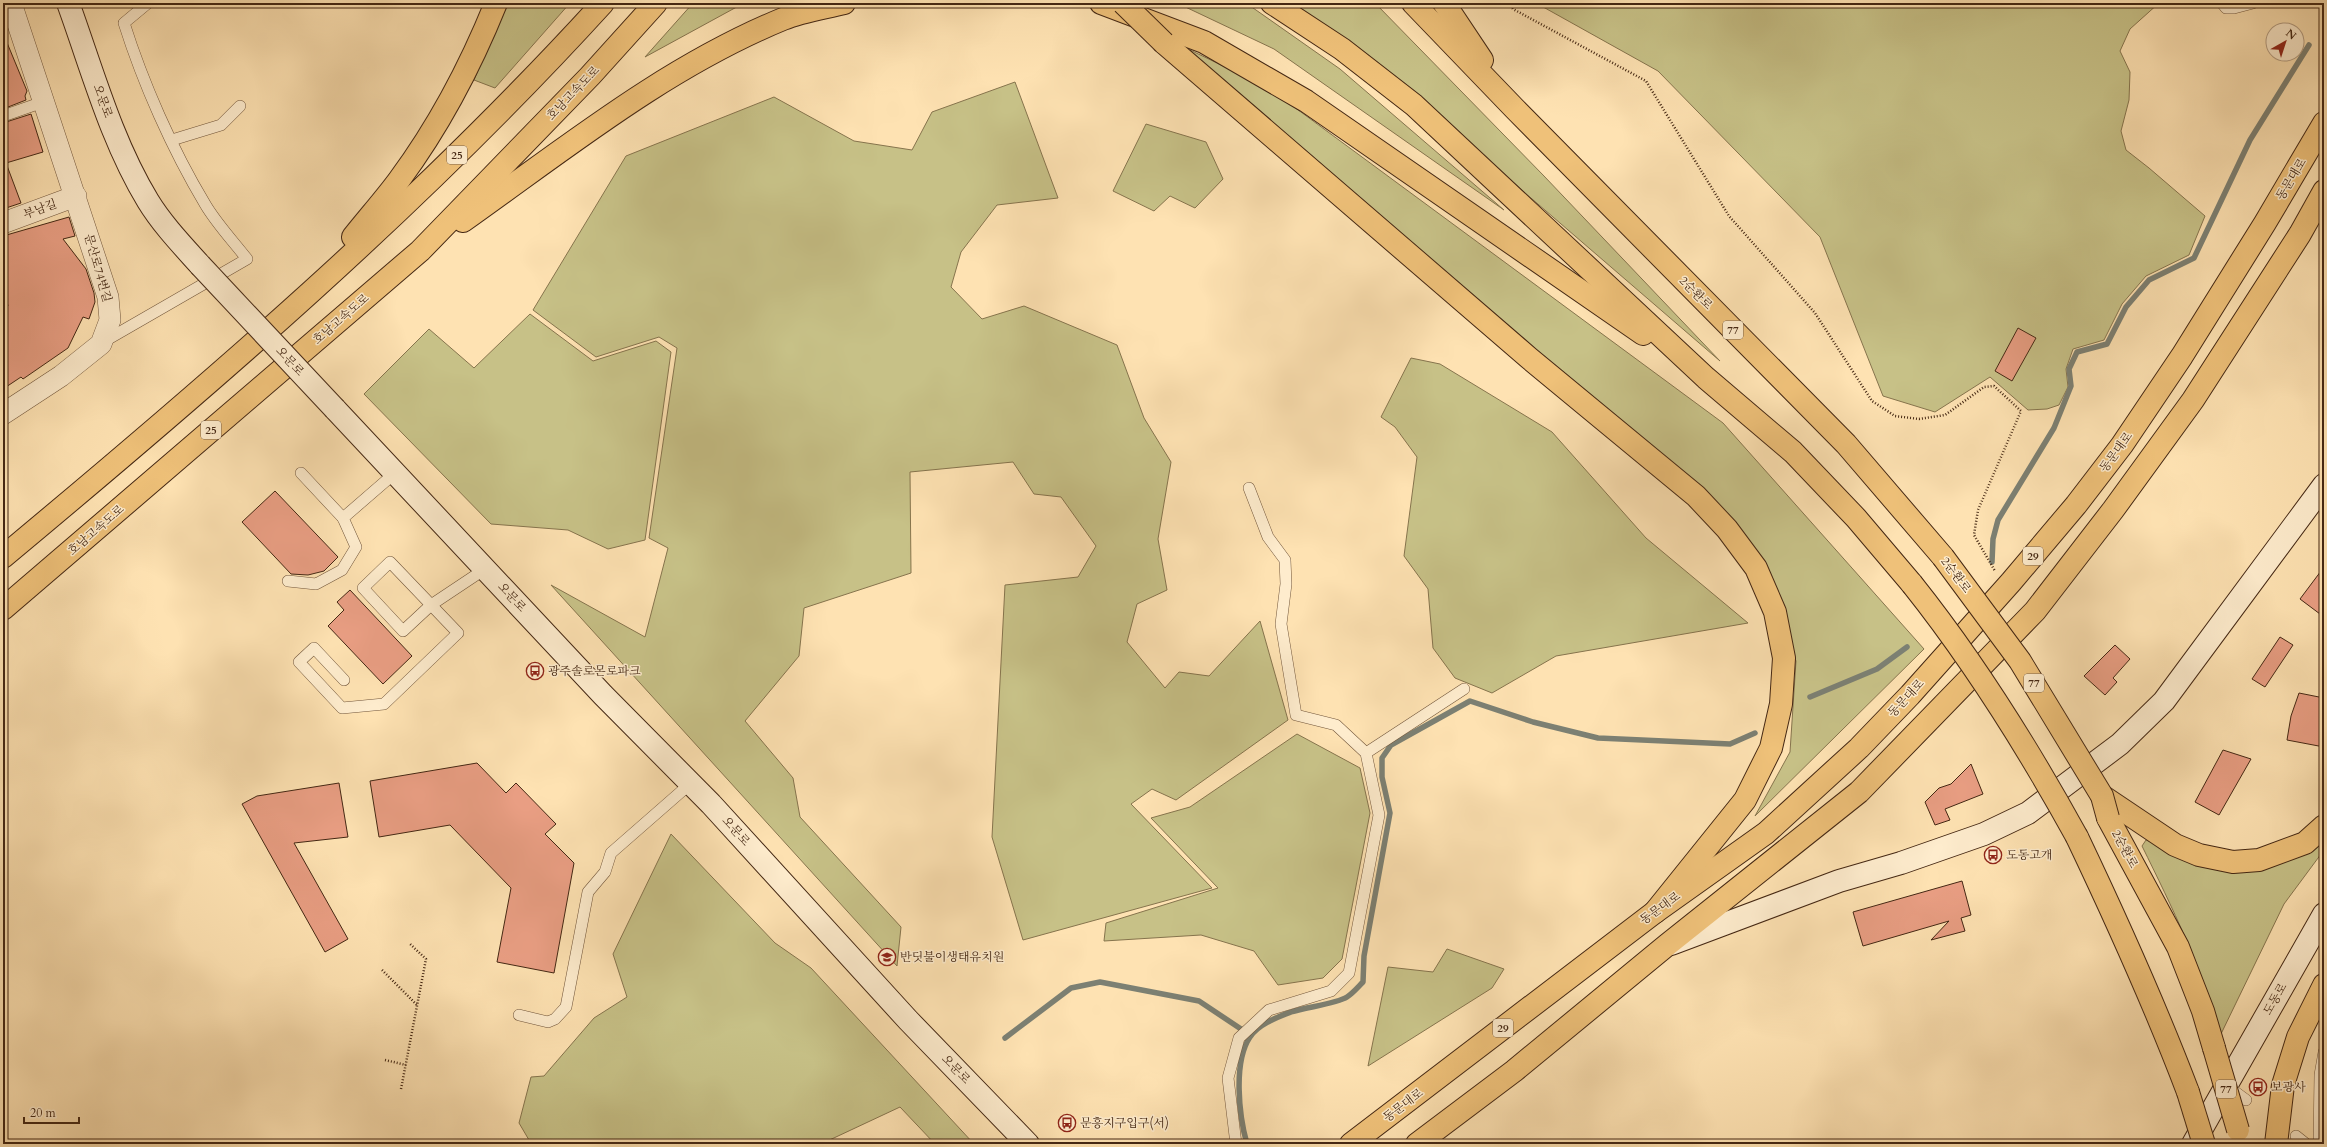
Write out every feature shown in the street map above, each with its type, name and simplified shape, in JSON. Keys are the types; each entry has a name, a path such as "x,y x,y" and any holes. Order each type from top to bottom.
{"main road":[{"name":"오문로","path":"68,3 114,132 132,172 148,202 200,265 603,695 691,783 908,1020 1028,1144"},
{"path":"303,298 399,180 438,122 485,30 496,3"},
{"name":"25","path":"3,557 135,447 303,298 457,156 603,3"},
{"name":"호남고속도로","path":"3,610 420,251 590,76 656,3"},
{"path":"420,251 626,105 711,52 784,18 844,3"},
{"path":"1101,3 1204,42 1306,101 1706,378"},
{"path":"1123,3 1164,43 1522,353 1696,496 1727,529 1756,568 1775,612 1784,658 1782,704 1771,748 1745,800 1655,912"},
{"path":"1272,3 1342,49 1414,105 1706,378 1792,452 1856,518 1912,584 1943,623 1988,686 2038,766 2077,836 2141,975 2188,1092 2204,1144"},
{"path":"1413,3 1515,109"},
{"path":"1444,3 1515,109"},
{"name":"2순환로","path":"1515,109 1846,444 1943,557 2020,661 2102,796 2116,813 2178,947 2203,1011 2239,1137"},
{"name":"동문대로","path":"1351,1144 1655,912 1766,833 1859,748 1910,695 2006,588 2076,505 2122,445 2186,349 2265,223 2324,123"},
{"path":"1417,1144 1514,1071 1667,945 1859,792 2035,611 2117,504 2193,400 2300,234 2324,191"},
{"path":"1667,945 1838,881 1901,862 1984,834 2028,813 2120,744 2164,702 2324,484"},
{"path":"2116,813 2175,845 2199,855 2233,862 2259,860 2305,843 2324,826"},
{"name":"도동로","path":"2193,1144 2324,914"},
{"path":"2276,1144 2283,1085 2298,1037 2324,985"}],"street":[{"path":"3,6 11,3"},
{"name":"문산로74번길","path":"11,3 43,102 76,196 108,297 110,320 101,344"},
{"name":"부남길","path":"3,223 76,196"},
{"path":"3,414 61,376 101,344"}],"lane":[{"path":"101,344 248,259 205,205 172,140 134,56 124,22 148,3"},
{"path":"2222,3 2226,8 2234,8 2253,3"},
{"path":"3,116 43,102"},
{"path":"172,140 221,125 240,106"},
{"path":"288,580 316,584 342,570 356,547 342,518 301,473"},
{"path":"342,518 395,473"},
{"path":"1236,1144 1228,1078 1239,1038 1270,1010 1331,991 1349,973 1378,816 1366,754 1336,725 1296,715 1281,624 1286,584 1285,560 1268,537 1249,488"},
{"path":"344,680 314,648 299,662 342,708 384,704 458,633 431,605 390,562 362,588 403,631 431,605 486,569"},
{"path":"1366,754 1464,689"},
{"path":"519,1015 548,1022 561,1014 566,1007 588,892 605,872 611,853 691,783"},
{"path":"2319,1144 2320,1075 2324,1052"},
{"path":"2226,1085 2246,1100"},
{"path":"2296,1136 2306,1144"}],"path":[{"path":"1509,3 1513,9 1646,81 1728,216 1815,313 1872,401 1895,416 1919,419 1945,415 1984,387 1994,386 2021,411 1978,510 1974,536 2006,588"},
{"path":"401,1089 426,960 409,943"},
{"path":"382,970 417,1005"},
{"path":"385,1060 406,1065"}],"shaded area":[{"path":"506,3 570,3 495,88 474,80"},
{"path":"693,3 744,3 645,57"},
{"path":"1177,3 1246,3 1340,69 1504,210 1274,49"},
{"path":"1287,3 1375,3 1544,176 1720,361 1379,67"},
{"path":"1536,3 2159,3 2130,29 2120,51 2130,72 2129,100 2121,131 2126,150 2205,216 2189,255 2146,276 2122,304 2104,340 2073,349 2066,369 2068,387 2059,405 2047,409 2028,410 1990,377 1935,412 1883,396 1820,237 1658,71"},
{"path":"1190,50 1267,87 1723,423 1924,649 1755,816 1790,752 1796,661 1762,569 1268,127"},
{"path":"1015,82 1058,198 997,205 961,252 951,287 982,319 1024,306 1117,345 1144,418 1171,462 1158,539 1167,590 1137,604 1127,642 1165,688 1179,672 1209,676 1260,621 1288,720 1176,800 1152,789 1131,804 1212,888 1023,940 992,837 1005,585 1078,577 1096,546 1061,497 1034,494 1013,462 910,472 911,573 804,608 799,656 745,721 793,778 800,817 901,927 897,966 551,585 645,637 668,548 649,538 677,348 659,337 596,357 533,310 626,156 774,97 854,141 912,150 932,112"},
{"path":"1146,124 1206,142 1223,179 1195,208 1170,196 1154,211 1113,191"},
{"path":"530,314 593,361 656,341 671,352 645,540 608,549 568,530 491,524 364,394 429,329 474,368"},
{"path":"1411,358 1440,364 1552,432 1646,538 1748,623 1556,656 1492,693 1455,678 1433,648 1428,589 1404,556 1417,457 1395,427 1381,417"},
{"path":"1297,734 1360,768 1370,813 1342,959 1323,978 1278,985 1254,951 1201,935 1104,941 1106,923 1218,888 1151,818 1190,807"},
{"path":"671,834 775,943 811,968 974,1144 935,1144 900,1107 821,1144 528,1144 529,1140 519,1123 531,1077 544,1076 594,1018 627,997 613,954"},
{"path":"2324,834 2324,850 2284,904 2220,1036 2196,963 2142,846 2146,840 2217,867"},
{"path":"1447,949 1504,969 1492,988 1368,1066 1388,967 1433,972"}],"building":[{"path":"3,33 27,91 25,96 26,100 3,109"},
{"path":"31,114 43,152 6,163 21,203 3,209 3,123"},
{"path":"69,217 75,236 63,239 86,269 94,293 95,302 89,319 83,317 68,348 23,379 21,377 3,389 3,309 8,306 3,284 3,236"},
{"path":"2018,328 2036,338 2012,381 1995,371"},
{"path":"275,491 338,557 324,571 308,575 291,574 242,522"},
{"path":"2324,567 2324,617 2300,599"},
{"path":"350,590 412,656 383,684 328,626 344,610 337,602"},
{"path":"2280,637 2293,645 2265,687 2252,679"},
{"path":"2115,645 2130,659 2113,678 2117,682 2105,695 2084,676"},
{"path":"2299,693 2324,698 2324,747 2287,740 2291,716"},
{"path":"2223,750 2251,759 2219,815 2195,802"},
{"path":"477,763 506,793 516,783 556,824 545,834 574,863 554,973 497,962 511,888 450,825 379,837 370,781"},
{"path":"1971,764 1983,794 1945,809 1950,820 1935,825 1925,802 1939,788 1951,784"},
{"path":"339,783 348,837 294,843 348,939 325,952 242,804 257,796"},
{"path":"1962,881 1971,915 1961,918 1965,931 1931,940 1949,921 1863,946 1853,912"}],"waterway":[{"path":"1992,562 1993,539 1998,520 2054,428 2071,386 2069,369 2077,352 2107,344 2126,307 2149,280 2194,258 2250,140 2309,45"},
{"path":"1810,697 1877,669 1907,647"},
{"path":"1247,1144 1240,1104 1239,1074 1241,1060 1250,1037 1258,1028 1280,1016 1297,1010 1328,1004 1347,997 1363,982 1364,956 1390,813 1382,777 1382,758 1391,745 1470,701 1533,722 1598,738 1730,744 1755,733"},
{"path":"1005,1038 1071,988 1100,982 1199,1001 1247,1033"}],"place":[{"name":"광주솔로몬로파크","path":"535,671"},
{"name":"도동고개","path":"1993,855"},
{"name":"반딧불이생태유치원","path":"887,957"},
{"name":"보광사","path":"2258,1087"},
{"name":"문흥지구입구(서)","path":"1067,1123"}]}
